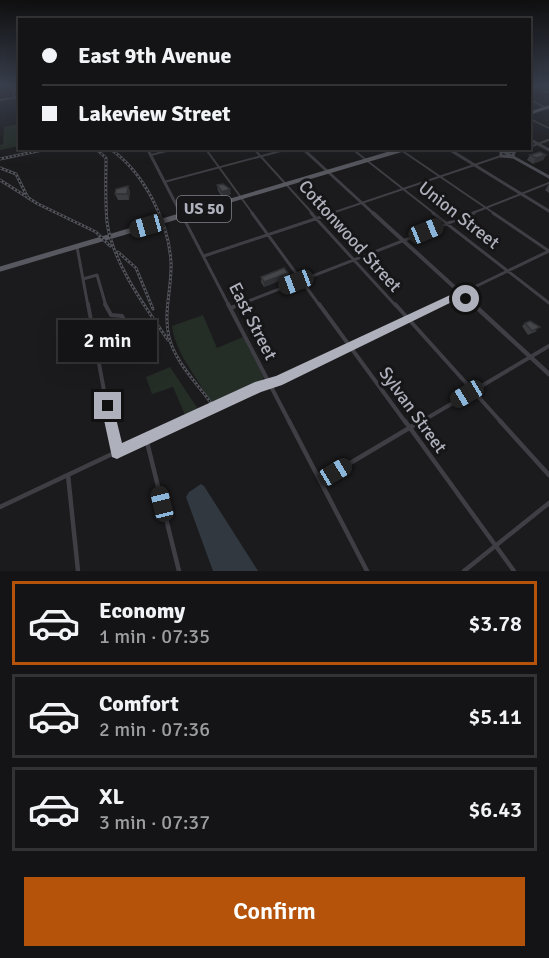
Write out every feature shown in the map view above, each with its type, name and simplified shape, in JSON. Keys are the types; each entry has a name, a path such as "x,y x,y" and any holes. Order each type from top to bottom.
{"main road":[{"name":"US 50","path":"0,269 400,150"},
{"path":"499,150 514,152 513,157"},
{"path":"499,150 501,156 513,157"},
{"path":"499,150 549,177"}],"street":[{"path":"531,119 549,128"},
{"path":"531,147 549,140"},
{"path":"531,141 549,150"},
{"name":"East Street","path":"148,150 366,571"},
{"path":"151,155 170,150"},
{"name":"Sylvan Street","path":"206,150 514,571"},
{"name":"Cottonwood Street","path":"255,150 549,475"},
{"path":"164,182 285,150"},
{"path":"304,150 549,374"},
{"name":"Union Street","path":"353,150 549,303"},
{"path":"0,507 146,438 278,381 549,251 404,150"},
{"path":"450,150 549,211"},
{"path":"514,152 519,150"},
{"path":"204,256 501,156"},
{"path":"231,308 549,183"},
{"path":"77,246 117,452"},
{"path":"83,279 97,275 103,302 109,313 122,316 125,322 121,328 94,337"},
{"path":"320,481 549,345"},
{"path":"146,438 179,571"},
{"path":"68,475 78,571"},
{"path":"464,571 549,503"}],"shaded area":[{"path":"18,124 18,146 0,150 0,145 3,144 4,127"},
{"path":"203,315 217,348 243,337 264,377 261,382 211,404 178,347 172,326"},
{"path":"170,367 198,409 185,415 173,387 152,394 146,377"},
{"path":"201,484 258,571 213,571 186,497 189,492"}],"building":[{"path":"540,152 546,155 536,158 530,155"},
{"path":"223,184 230,189 222,192 217,185"},
{"path":"128,186 127,194 115,194 116,189"},
{"path":"284,268 288,273 264,282 261,277"},
{"path":"530,321 540,327 532,331 525,323"}],"railway":[{"path":"0,159 43,150"},
{"path":"97,150 106,158 107,222 110,237 131,284 168,340"},
{"path":"111,150 143,183 159,214 169,247 171,263 167,309 169,337 181,364 211,403"},
{"path":"0,168 16,174 28,198"},
{"path":"0,180 28,198"},
{"path":"28,198 96,232 110,246"},
{"path":"118,252 136,268 153,309"}],"route":[{"path":"108,406 117,452 259,386 278,381 461,293 466,299"}]}
